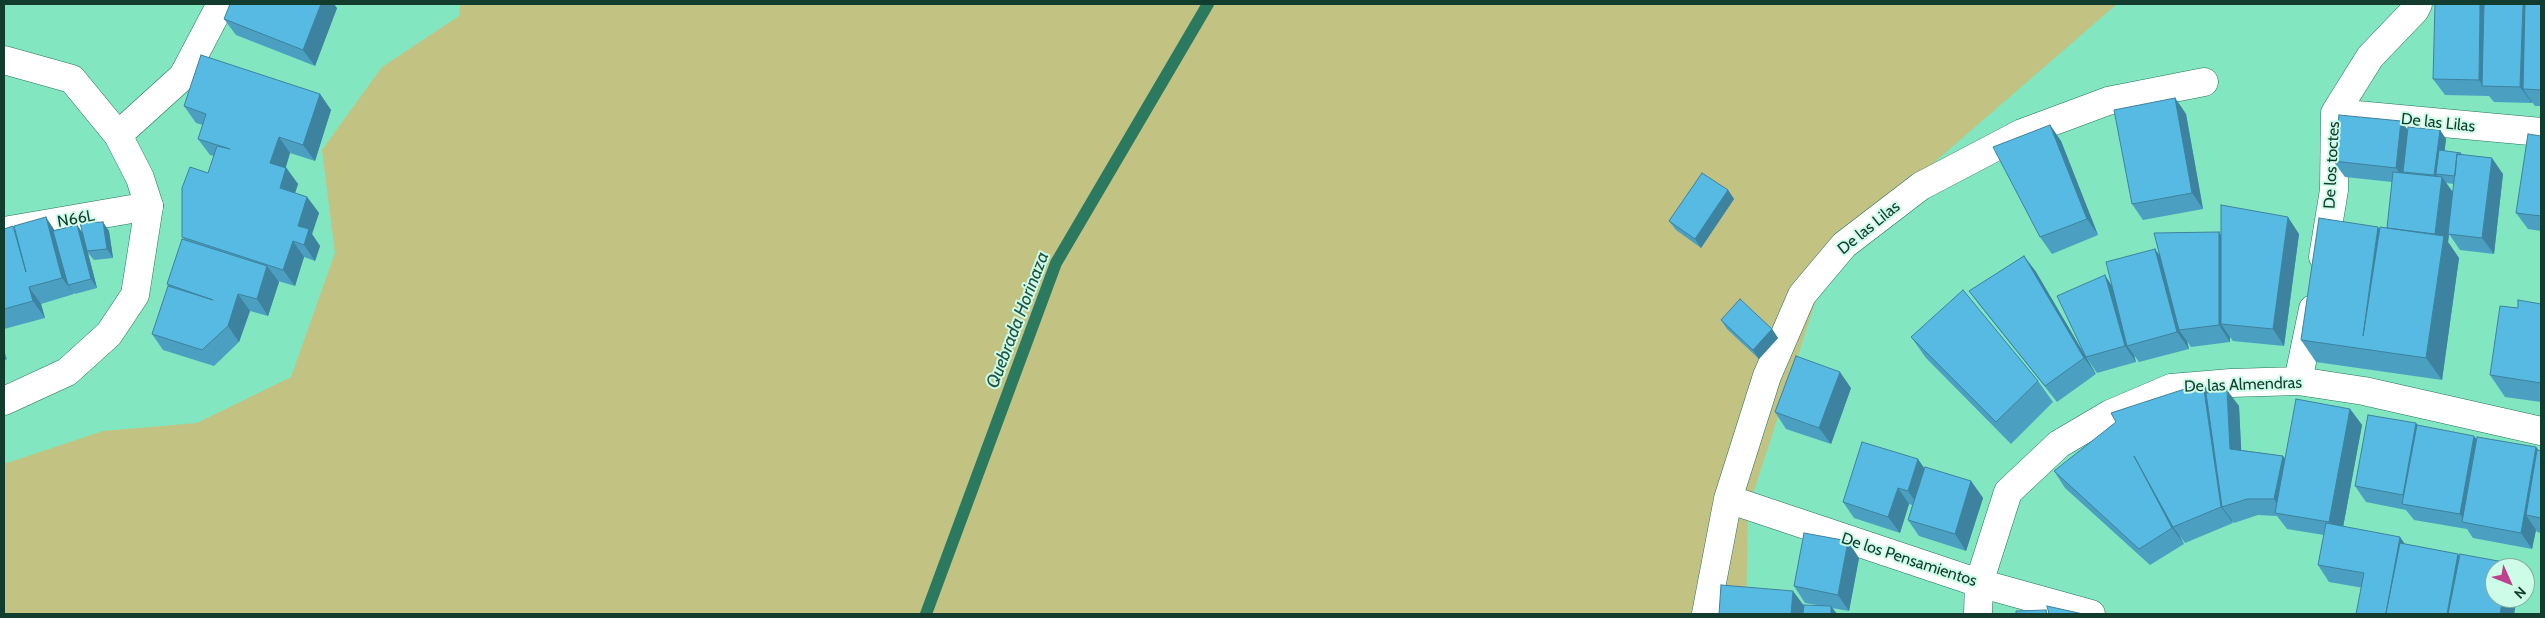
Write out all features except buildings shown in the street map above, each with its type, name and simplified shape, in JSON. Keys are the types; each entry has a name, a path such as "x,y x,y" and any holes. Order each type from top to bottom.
{"street":[{"path":"118,135 183,76 221,4"},
{"name":"De los toctes","path":"2298,381 2334,190 2335,113 2370,57 2415,10 2418,4"},
{"path":"4,60 72,78 118,135 140,178 149,206 135,295 109,334 67,372 4,401"},
{"name":"De las Lilas","path":"1706,614 1728,499 1767,376 1802,295 1844,245 1921,186 2022,133 2108,102 2204,82"},
{"name":"De las Lilas","path":"2335,113 2541,132"},
{"name":"N66L","path":"4,231 149,206"},
{"name":"De las Almendras","path":"1978,614 1979,583 2008,492 2059,444 2110,414 2171,388 2231,383 2298,381 2364,391 2541,431"},
{"name":"De los Pensamientos","path":"1728,499 1979,583 2091,614"}],"green space":[{"path":"460,4 2117,4 1832,251 1748,509 1746,614 4,614 4,464 103,431 197,423 291,377 335,253 322,150 382,67 459,16"}],"waterway":[{"name":"Quebrada Horinaza","path":"926,614 1056,263 1208,4"}]}
